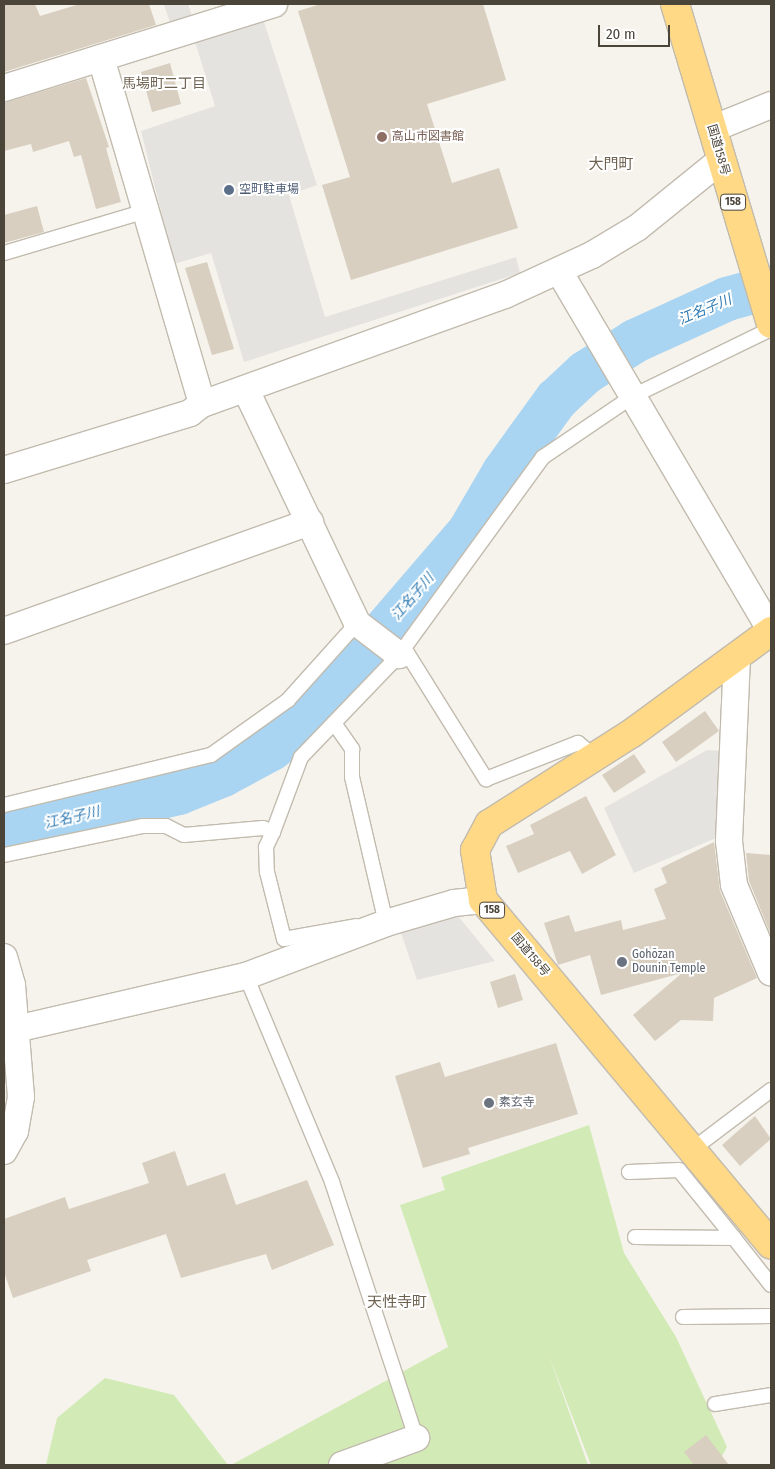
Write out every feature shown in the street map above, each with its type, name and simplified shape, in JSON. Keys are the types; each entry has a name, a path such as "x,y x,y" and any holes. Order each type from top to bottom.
{"highway":[{"name":"国道158号","path":"675,4 754,274 769,315"},
{"name":"国道158号","path":"771,631 737,657 595,756 489,824 480,835 475,866 483,900 771,1244"}],"street":[{"path":"4,88 274,4"},
{"path":"101,58 202,404"},
{"path":"712,129 771,105"},
{"path":"4,470 190,413 202,404 246,390 467,310 559,271 636,228 721,160"},
{"path":"559,271 771,631"},
{"path":"246,390 361,626 396,650"},
{"path":"4,631 310,522"},
{"path":"737,657 729,841 734,885 771,974"},
{"path":"16,1029 246,976 386,924 454,904 483,900"},
{"path":"4,956 12,985 21,1098 15,1131 4,1151"},
{"path":"342,1465 416,1438"}],"lane":[{"path":"4,253 146,211"},
{"path":"334,723 352,749 352,777 386,924 336,927 284,939 267,872 266,847 301,757 334,723 396,650 543,457 633,396 769,315"},
{"path":"4,806 211,755 288,700 361,626"},
{"path":"396,650 486,779 578,743 595,756"},
{"path":"4,854 143,826 166,826 184,835 263,828 273,832"},
{"path":"246,976 332,1182 416,1438"},
{"path":"693,1149 771,1090"},
{"path":"629,1172 679,1170 771,1285"},
{"path":"635,1237 734,1238"},
{"path":"683,1317 771,1316"},
{"path":"715,1404 771,1395"}],"green space":[{"path":"589,1125 624,1253 676,1337 727,1447 717,1465 591,1465 548,1353 588,1465 231,1465 448,1347 400,1205 445,1190 441,1177"},
{"path":"105,1378 174,1395 228,1465 46,1465 57,1418"}],"shaded area":[{"path":"164,4 188,4 192,16 170,23"},
{"name":"空町駐車場","path":"264,22 317,185 289,195 325,317 516,257 520,273 244,362 211,253 174,264 141,131 215,106 195,42"},
{"path":"707,750 726,751 723,835 634,873 604,808"},
{"path":"458,916 495,961 417,980 401,933"}],"building":[{"path":"4,4 35,4 40,16 80,4 149,4 156,25 4,72"},
{"path":"321,4 483,4 506,80 427,104 452,183 499,168 518,228 351,280 322,185 350,177 298,11"},
{"path":"170,63 181,104 152,112 141,72"},
{"path":"86,78 109,147 106,148 121,202 96,209 81,155 74,157 69,141 33,152 31,144 4,151 4,103"},
{"path":"37,206 44,232 4,243 4,215"},
{"path":"207,262 234,349 212,355 185,268"},
{"path":"705,711 719,731 676,762 662,742"},
{"path":"634,754 646,772 614,793 602,775"},
{"path":"586,796 616,855 582,874 570,851 518,873 506,846 534,834 530,825"},
{"path":"714,842 720,891 757,978 714,998 713,1021 681,1020 655,1041 633,1015 682,973 601,995 590,955 558,965 544,923 569,915 575,932 621,920 623,930 666,919 654,889 667,883 661,868"},
{"path":"746,853 771,855 771,935 749,881"},
{"path":"515,974 523,1000 498,1008 490,982"},
{"name":"素玄寺","path":"556,1043 578,1114 468,1148 470,1154 423,1168 395,1076 440,1062 445,1077"},
{"path":"755,1116 771,1139 740,1166 722,1145"},
{"path":"175,1151 187,1186 225,1173 236,1205 307,1180 334,1245 272,1270 266,1254 181,1278 166,1234 87,1260 91,1271 13,1298 4,1272 4,1219 65,1197 69,1209 149,1183 142,1163"},
{"path":"706,1435 729,1465 694,1465 684,1452"}],"waterway":[{"name":"江名子川","path":"4,834 179,793 223,775 271,749 303,725 469,532 504,472 556,400 585,373 635,341 727,299 771,287"}],"place":[{"name":"高山市図書館","path":"382,137"},
{"name":"空町駐車場","path":"229,190"},
{"name":"Gohōzan Dounin Temple","path":"622,962"},
{"name":"素玄寺","path":"489,1103"}],"district":[{"name":"馬場町二丁目","path":"164,84"},
{"name":"大門町","path":"611,165"},
{"name":"天性寺町","path":"397,1303"}]}
